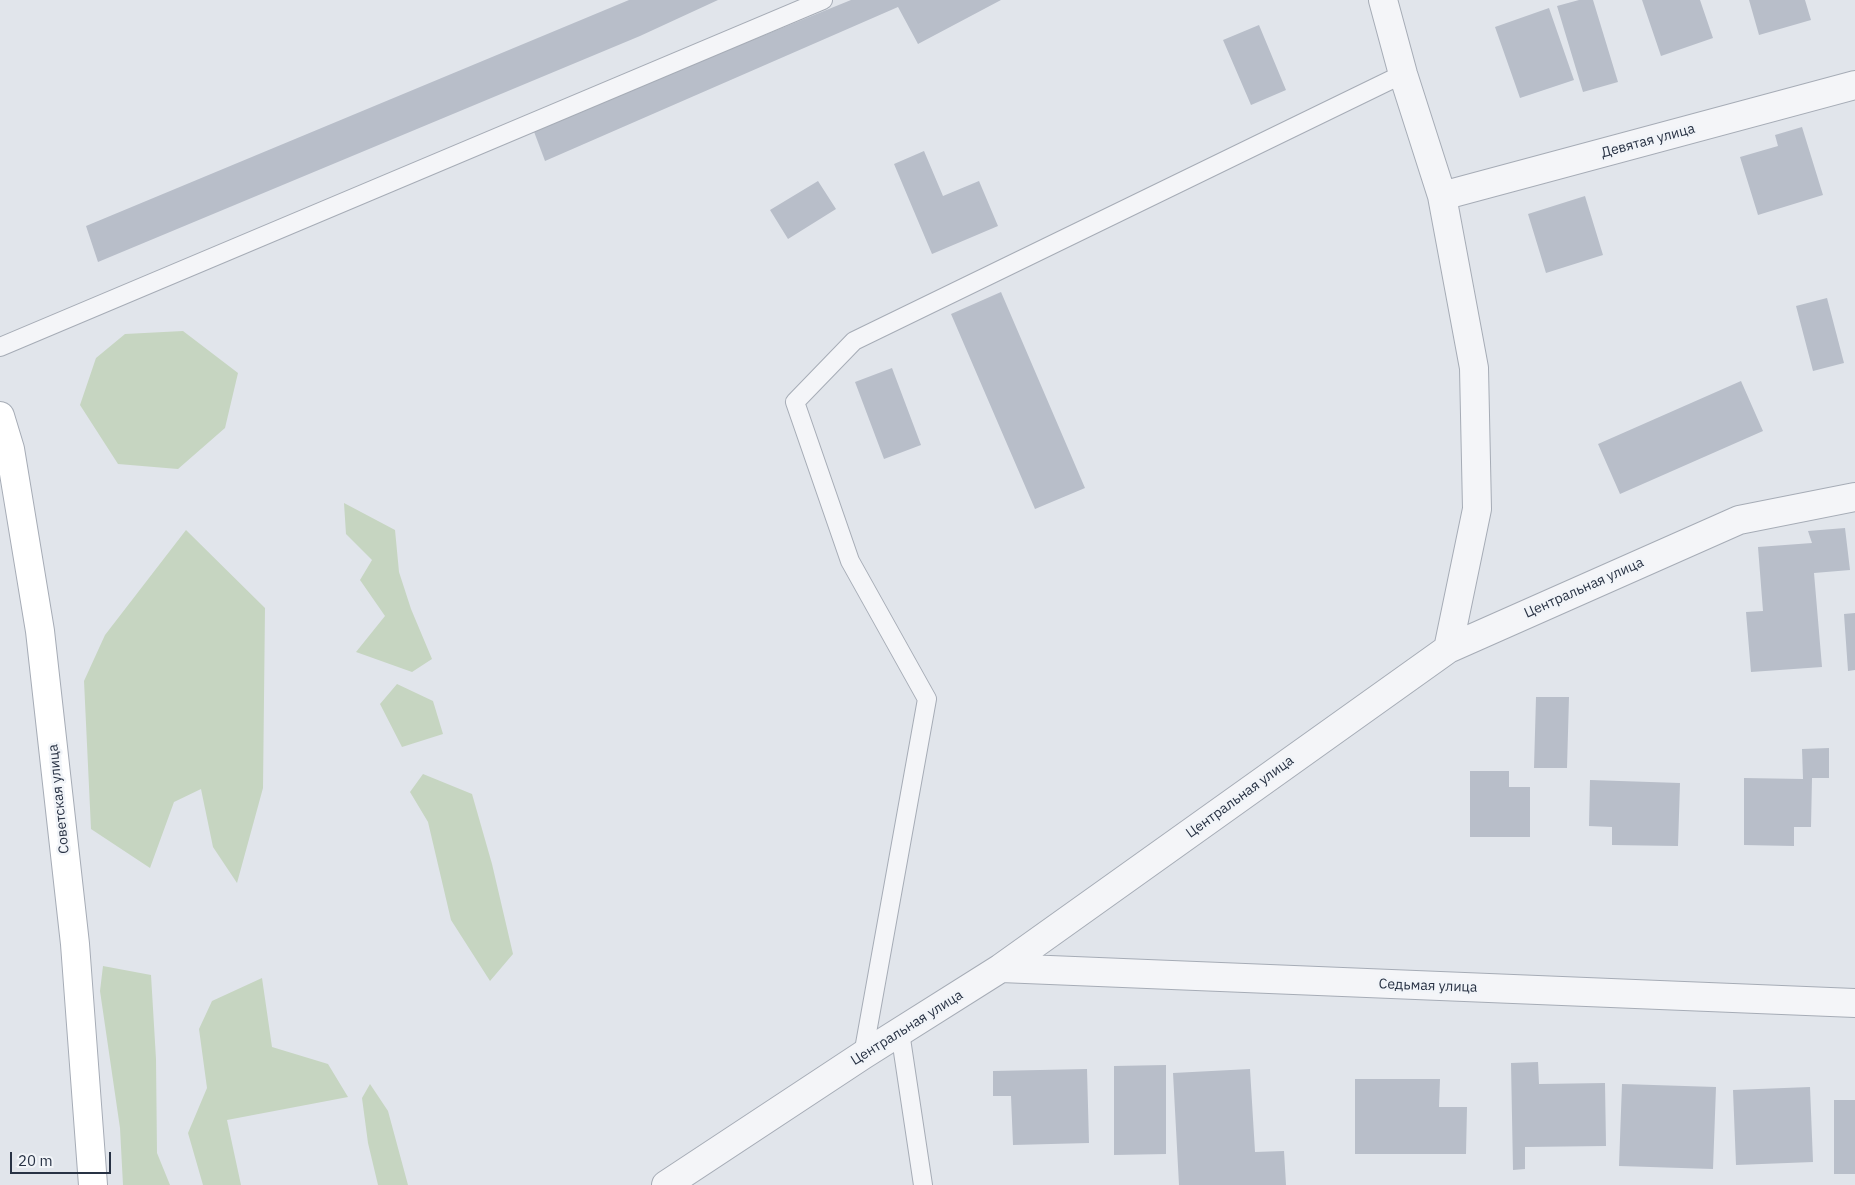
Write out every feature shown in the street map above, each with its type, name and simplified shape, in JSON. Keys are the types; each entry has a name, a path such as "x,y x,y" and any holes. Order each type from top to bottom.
{"main road":[{"name":"Советская улица","path":"0,416 10,449 40,631 75,944 93,1185"}],"street":[{"path":"1383,0 1403,74 1442,196 1474,368 1477,509 1448,648"},
{"name":"Девятая улица","path":"1442,196 1855,85"},
{"name":"Центральная улица","path":"666,1185 863,1055 1000,968 1448,648 1739,520 1855,497"},
{"name":"Седьмая улица","path":"1000,968 1855,1003"}],"lane":[{"path":"0,347 823,0"},
{"path":"863,1055 927,699 850,561 794,402 854,341 1403,74"},
{"path":"900,1032 923,1185"}],"green space":[{"path":"183,331 238,373 225,428 178,469 118,464 80,405 96,358 125,334"},
{"path":"344,503 395,530 399,572 411,609 432,659 412,672 356,652 385,616 360,580 372,560 346,534"},
{"path":"186,530 265,608 263,788 237,883 213,847 201,789 174,802 150,868 91,829 84,681 105,635"},
{"path":"397,684 433,701 443,734 402,747 380,704"},
{"path":"423,774 472,794 492,864 513,954 490,981 451,920 428,822 410,792"},
{"path":"103,966 151,975 156,1059 157,1153 170,1185 123,1185 120,1128 100,991"},
{"path":"262,978 272,1047 328,1064 348,1097 227,1120 241,1185 203,1185 188,1133 207,1088 199,1029 212,1001"},
{"path":"370,1084 388,1111 408,1185 378,1185 368,1143 362,1098"}],"building":[{"path":"629,0 718,0 640,36 98,262 86,226"},
{"path":"851,0 1001,0 918,44 898,7 545,161 533,129"},
{"path":"1579,0 1593,0 1618,82 1583,92 1557,6"},
{"path":"1642,0 1700,0 1713,38 1661,56"},
{"path":"1749,0 1805,0 1811,20 1759,35"},
{"path":"1549,8 1574,80 1520,98 1495,27"},
{"path":"1259,25 1286,90 1251,105 1223,40"},
{"path":"1802,127 1823,195 1758,215 1740,157 1778,146 1775,135"},
{"path":"924,151 943,196 979,181 998,226 932,254 894,164"},
{"path":"818,181 836,209 788,239 770,210"},
{"path":"1585,196 1603,255 1546,273 1528,214"},
{"path":"1001,292 1085,488 1035,509 951,314"},
{"path":"1827,298 1844,363 1813,371 1796,306"},
{"path":"892,368 921,445 884,459 855,382"},
{"path":"1741,381 1763,431 1620,494 1598,444"},
{"path":"1845,528 1850,570 1814,573 1822,667 1751,672 1746,612 1763,611 1758,547 1812,543 1808,531"},
{"path":"1855,613 1855,670 1848,671 1844,614"},
{"path":"1536,697 1569,697 1567,768 1534,768"},
{"path":"1829,748 1829,778 1812,778 1811,827 1794,827 1794,846 1744,845 1744,778 1803,779 1802,749"},
{"path":"1470,771 1509,771 1509,787 1530,787 1530,837 1470,837"},
{"path":"1590,780 1680,783 1678,846 1612,845 1612,827 1589,826"},
{"path":"1538,1062 1539,1084 1605,1083 1606,1146 1525,1147 1525,1169 1513,1170 1511,1063"},
{"path":"1166,1065 1166,1154 1114,1155 1114,1066"},
{"path":"1087,1069 1089,1143 1013,1145 1011,1096 993,1096 993,1071"},
{"path":"1250,1069 1255,1152 1284,1151 1286,1185 1179,1185 1173,1073"},
{"path":"1355,1079 1440,1079 1439,1107 1467,1107 1466,1154 1355,1154"},
{"path":"1622,1084 1716,1087 1713,1169 1619,1166"},
{"path":"1810,1087 1813,1162 1736,1165 1733,1090"},
{"path":"1834,1100 1855,1100 1855,1174 1834,1174"}]}
